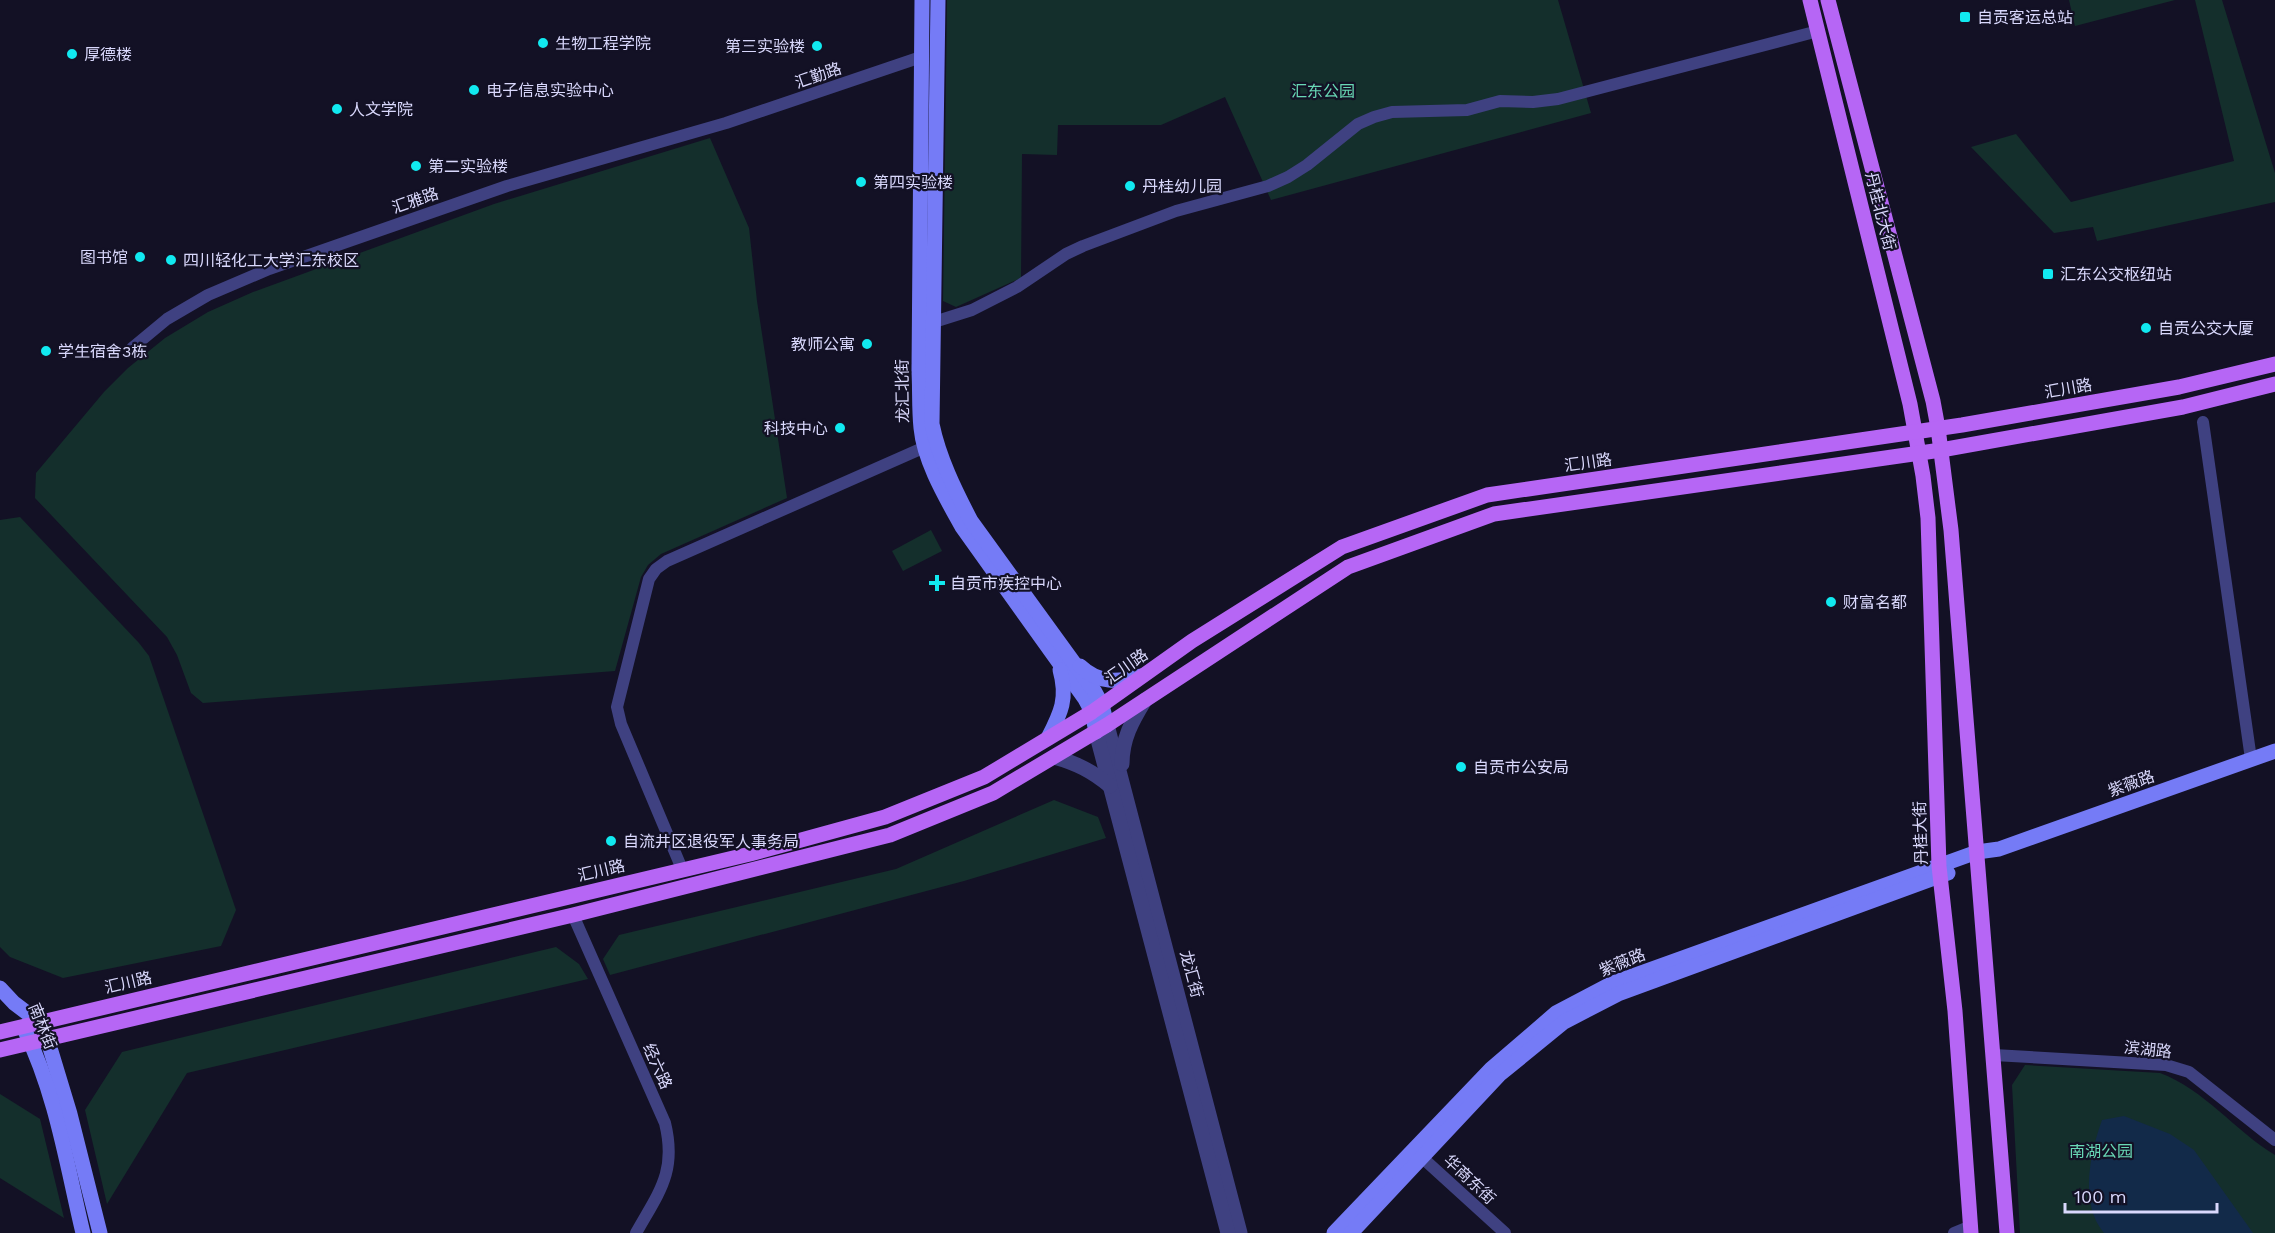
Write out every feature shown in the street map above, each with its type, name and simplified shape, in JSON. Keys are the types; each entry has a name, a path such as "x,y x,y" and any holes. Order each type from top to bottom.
{"main road":[{"name":"龙汇北街","path":"922,0 919,371 921,428 925,447 946,498 962,527 1063,659"},
{"name":"龙汇北街","path":"938,0 932,424 936,443 971,521 1097,709 1102,728"},
{"name":"丹桂北大街","path":"1810,0 1916,432"},
{"name":"丹桂北大街","path":"1828,0 1938,428 1951,530 2007,1233"},
{"name":"汇川路","path":"0,1032 750,854 885,817 984,777 1097,709 1192,641 1342,547 1487,495 1916,432 2179,387 2275,364"},
{"path":"0,1050 573,915 890,836 993,794 1102,728 1348,567 1494,514 1941,450 2184,407 2275,384"},
{"name":"丹桂大街","path":"1916,432 1928,518 1940,871 1955,1011 1971,1229"},
{"path":"1063,659 1088,674 1110,681 1120,682 1144,675"},
{"path":"1048,738 1062,713 1065,686 1063,659"},
{"name":"紫薇路","path":"1351,1233 1491,1069 1556,1013 1613,983 1940,871 2275,751"},
{"path":"0,988 14,1003"},
{"name":"南林街","path":"14,1003 39,1022 47,1038 68,1105 100,1233"},
{"name":"南林街","path":"14,1003 31,1042 56,1118 83,1233"},
{"name":"紫薇路","path":"1334,1233 1417,1153"}],"street":[{"path":"934,322 972,310 1017,287 1066,254 1083,246 1176,211 1259,188 1288,177 1307,165 1358,124 1374,117 1392,112 1467,110 1500,101 1533,102 1558,99 1818,31"},
{"name":"汇勤路","path":"726,123 921,57"},
{"name":"汇雅路","path":"132,348 167,319 208,295 269,269 507,186 726,123"},
{"path":"2203,422 2252,759"},
{"path":"682,869 621,724 617,707 650,579 656,570 667,561 925,447"},
{"path":"1054,757 1072,762 1116,782 1122,749 1130,726 1144,700"},
{"name":"龙汇街","path":"1102,728 1228,1233"},
{"name":"龙汇街","path":"1116,782 1240,1233"},
{"name":"经六路","path":"573,915 665,1123 670,1142 670,1162 665,1178 636,1233"},
{"name":"滨湖路","path":"1994,1055 2166,1065 2189,1072 2275,1140"},
{"name":"华商东街","path":"1417,1153 1505,1233"},
{"path":"1954,1233 1971,1229"}],"green space":[{"name":"汇东公园","path":"947,0 1558,0 1591,113 1271,200 1225,97 1161,125 1058,125 1057,155 1022,154 1021,278 956,307 943,301"},
{"path":"2069,0 2175,0 2075,26"},
{"path":"2195,0 2222,0 2275,173 2275,202 2097,241 2093,227 2054,233 1971,147 2016,134 2071,202 2234,161"},
{"path":"710,138 749,228 757,301 787,498 661,554 648,565 641,577 615,671 203,703 191,693 177,655 167,637 35,498 36,473 104,392 128,368 165,338 208,312 253,292 494,204"},
{"path":"20,517 149,656 236,910 221,946 63,978 10,957 0,947 0,520"},
{"path":"931,530 942,551 903,571 892,551"},
{"path":"1054,800 1098,817 1106,838 964,881 610,975 603,959 619,935 896,869"},
{"path":"556,947 579,964 588,979 187,1073 107,1204 85,1110 122,1052"},
{"name":"南湖公园","path":"2025,1065 2160,1073 2191,1089 2275,1155 2275,1233 2020,1233 2012,1085"},
{"path":"0,1094 40,1119 64,1218 0,1178"}],"water":[{"path":"2124,1116 2170,1134 2194,1150 2253,1233 2104,1233 2091,1208 2089,1178 2091,1163 2102,1120"}],"place":[{"name":"自贡客运总站","path":"1965,17"},
{"name":"生物工程学院","path":"543,43"},
{"name":"第三实验楼","path":"817,46"},
{"name":"厚德楼","path":"72,54"},
{"name":"电子信息实验中心","path":"474,90"},
{"name":"人文学院","path":"337,109"},
{"name":"第二实验楼","path":"416,166"},
{"name":"第四实验楼","path":"861,182"},
{"name":"丹桂幼儿园","path":"1130,186"},
{"name":"图书馆","path":"140,257"},
{"name":"四川轻化工大学汇东校区","path":"171,260"},
{"name":"汇东公交枢纽站","path":"2048,274"},
{"name":"自贡公交大厦","path":"2146,328"},
{"name":"教师公寓","path":"867,344"},
{"name":"学生宿舍3栋","path":"46,351"},
{"name":"科技中心","path":"840,428"},
{"name":"自贡市疾控中心","path":"937,583"},
{"name":"财富名都","path":"1831,602"},
{"name":"自贡市公安局","path":"1461,767"},
{"name":"自流井区退役军人事务局","path":"611,841"}]}
